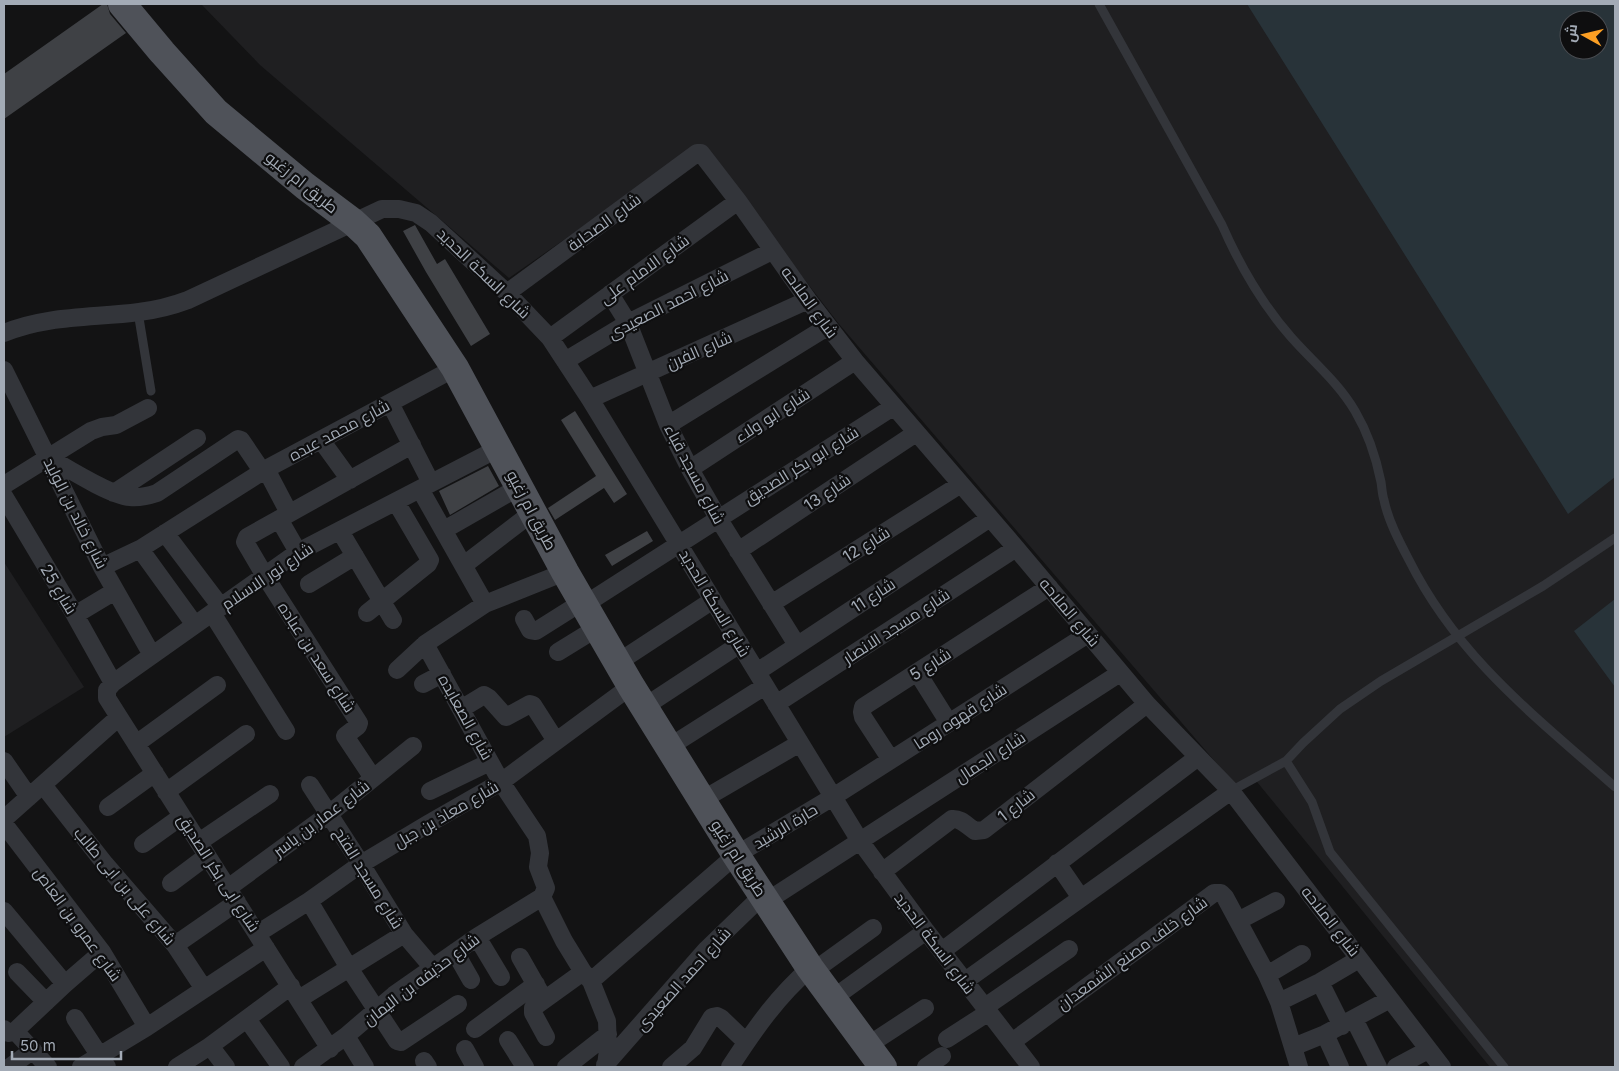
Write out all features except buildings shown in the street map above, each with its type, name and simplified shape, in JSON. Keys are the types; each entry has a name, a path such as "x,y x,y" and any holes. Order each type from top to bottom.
{"main road":[{"name":"طريق ام زغيو","path":"122,4 216,112 368,236 456,368 565,572 637,696 736,855 811,970 884,1067"}],"street":[{"name":"شارع الصحابة","path":"507,294 697,153 701,154"},
{"name":"شارع الملاحه","path":"701,154 738,200 772,251 855,361 1147,704 1231,791 1442,1067"},
{"name":"شارع الامام على","path":"550,338 738,200"},
{"name":"شارع السكة الحديد","path":"4,333 46,320 138,312 171,306 203,294 382,209 399,208 416,213 431,223 507,294 550,338 679,543 860,841 926,931 1031,1067"},
{"name":"شارع احمد الصعيدى","path":"565,361 628,324 772,251"},
{"name":"شارع مسجد قباء","path":"610,294 628,324 668,425 690,469 797,646"},
{"name":"شارع الفرن","path":"590,399 808,300"},
{"path":"668,425 828,327"},
{"name":"شارع ابو ولاء","path":"690,469 855,361"},
{"name":"شارع محمد عبده","path":"102,567 140,549 265,469 456,368"},
{"name":"شارع خالد بن الوليد","path":"4,370 102,567 152,655"},
{"path":"4,484 91,431 116,425 149,400"},
{"path":"390,403 412,445 444,530 485,604"},
{"name":"شارع ابو بكر الصديق","path":"524,619 530,630 536,631 893,407"},
{"name":"شارع 13","path":"738,551 916,433"},
{"path":"114,493 197,438"},
{"path":"48,457 114,493 128,497 143,497 157,493 238,439 241,440 267,471 298,552"},
{"path":"321,440 350,480"},
{"path":"265,576 246,545 248,537 412,445"},
{"name":"شارع نور الاسلام","path":"110,690 152,655 298,552 499,448"},
{"name":"شارع 12","path":"770,604 961,484"},
{"path":"444,530 520,487"},
{"name":"شارع 25","path":"4,496 75,615 110,690"},
{"path":"367,613 428,564 430,558 396,502"},
{"path":"464,565 533,512"},
{"name":"شارع 11","path":"669,747 761,679 797,646 990,518"},
{"path":"340,531 393,620"},
{"path":"165,533 216,610 286,731"},
{"name":"شارع مسجد الانصار","path":"776,704 1016,548"},
{"path":"140,549 195,625"},
{"path":"309,584 355,556"},
{"path":"397,670 425,644 485,604 565,572"},
{"name":"شارع سعد بن عباده","path":"265,576 359,723 358,726 345,735 373,778"},
{"name":"شارع 5","path":"891,760 863,717 863,708 1049,587"},
{"path":"75,615 115,591"},
{"path":"617,662 714,600"},
{"path":"558,652 597,628"},
{"name":"شارع قهوه روما","path":"833,797 1088,634"},
{"name":"شارع الصعايده","path":"425,644 501,782 537,836 540,844 538,867 546,888 542,898"},
{"name":"شارع معاذ بن جبل","path":"81,1067 104,1061 147,1027 204,989 309,901 361,864 501,782 556,741 637,696 740,644"},
{"path":"917,672 949,723"},
{"name":"شارع الجمال","path":"765,898 860,841 1120,673"},
{"path":"423,684 442,674"},
{"path":"136,744 217,685"},
{"name":"شارع ابى بكر الصديق","path":"110,690 119,717 330,1049"},
{"path":"462,709 484,696 489,698 506,717 530,704 533,705 556,741"},
{"name":"شارع 1","path":"882,872 952,819 957,818 961,820 975,831 984,830 1147,704"},
{"path":"4,819 119,717"},
{"path":"166,792 246,734"},
{"path":"702,800 800,743"},
{"name":"شارع عمار بن ياسر","path":"175,946 232,895 413,746"},
{"path":"942,951 1198,757"},
{"path":"4,761 29,797"},
{"path":"430,791 490,762"},
{"path":"108,807 154,773"},
{"name":"شارع على بن ابى طالب","path":"43,785 105,864 175,946 204,989"},
{"name":"شارع مسجد الفتح","path":"310,785 404,934 433,968"},
{"path":"964,981 1231,791"},
{"path":"171,883 203,849 270,794"},
{"name":"حارة الرشيد","path":"474,1029 540,991 587,976 736,855 833,797"},
{"path":"143,844 182,816"},
{"name":"شارع عمرو بن العاص","path":"4,824 102,952 147,1027"},
{"path":"1057,864 1080,898"},
{"name":"شارع خلف مصنع الشمعدان","path":"1012,1042 1214,893 1221,893 1226,897 1267,975 1279,1002 1299,1067"},
{"path":"542,898 564,941 587,976 606,1021 608,1034 606,1066"},
{"name":"شارع حذيفه بن اليمان","path":"303,1067 330,1049 394,995 454,952 542,898"},
{"name":"شارع احمد الصعيدى","path":"606,1066 706,950 765,898"},
{"path":"309,901 396,1041 399,1042 458,1004"},
{"path":"1238,921 1276,901"},
{"path":"4,912 65,984"},
{"path":"730,1067 780,996 811,970 873,928"},
{"path":"832,999 926,931"},
{"path":"177,1067 210,1046 247,1018 349,968 404,934"},
{"path":"477,937 501,977"},
{"path":"926,1067 944,1048 987,1010 1069,949"},
{"path":"48,1067 33,1050 7,1031 46,1002 102,952"},
{"path":"454,952 471,980"},
{"path":"1267,975 1302,954"},
{"path":"520,957 540,991 532,1010 546,1037"},
{"path":"1279,1002 1320,982 1360,959"},
{"path":"17,972 46,1002"},
{"path":"1320,982 1378,1067"},
{"path":"1293,1047 1325,1034 1390,1000"},
{"path":"867,1046 925,1008"},
{"path":"671,1067 694,1048 712,1017 717,1016 721,1018 746,1042"},
{"path":"75,1018 104,1061"},
{"path":"247,1018 281,1067"},
{"path":"566,1067 608,1034"},
{"path":"1325,1034 1340,1067"},
{"path":"346,1036 365,1067"},
{"path":"508,1040 525,1067"},
{"path":"210,1046 226,1067"},
{"path":"465,1049 476,1067"},
{"path":"14,1066 33,1050"},
{"path":"1396,1067 1428,1050"}],"lane":[{"path":"1099,4 1260,296 1292,337 1334,382 1355,411 1371,446 1384,501 1395,531 1424,587 1457,637 1498,683 1615,787"},
{"path":"138,312 149,400"},
{"path":"1231,791 1286,761 1321,726 1360,694 1544,586 1615,538"},
{"path":"1286,761 1312,802 1330,852 1504,1067"}],"shaded area":[{"path":"201,4 1615,4 1615,1067 1490,1067 1253,777 1237,787 839,324 700,145 509,278 260,65"},
{"path":"1247,4 1615,4 1615,477 1568,514"},
{"path":"4,562 84,687 4,737"},
{"path":"1615,599 1615,687 1574,631"}]}
